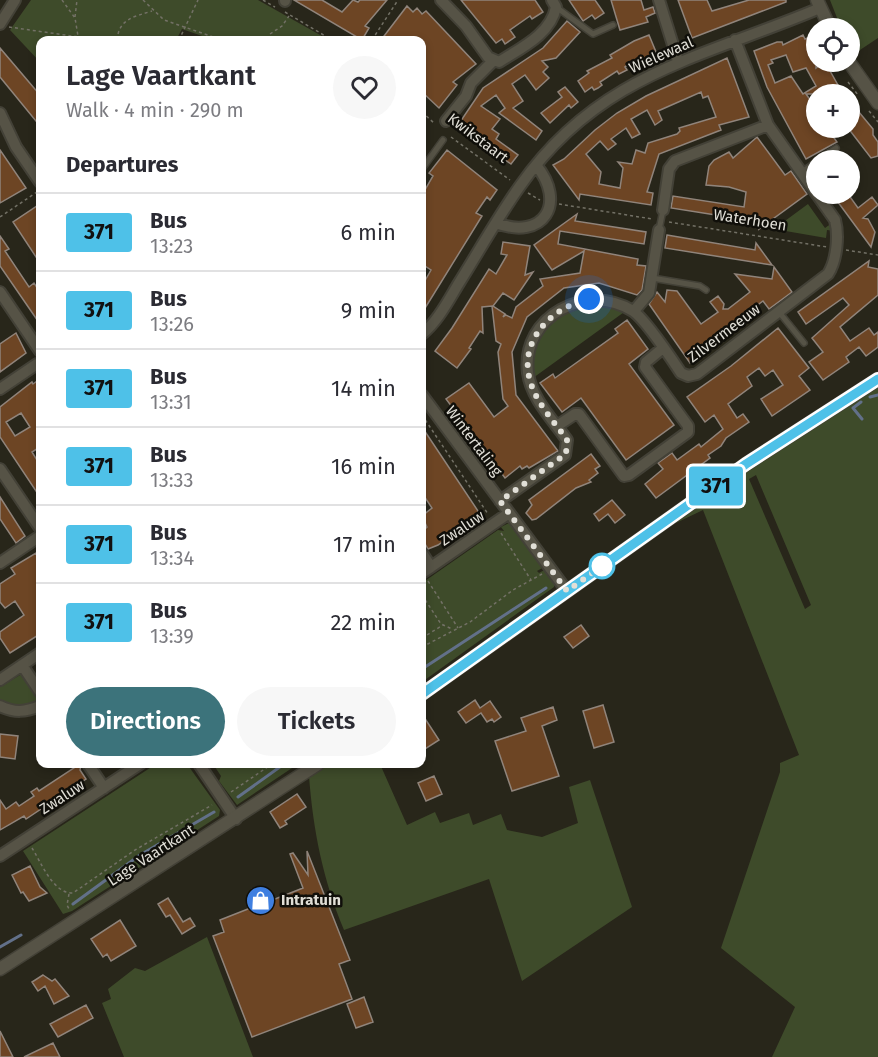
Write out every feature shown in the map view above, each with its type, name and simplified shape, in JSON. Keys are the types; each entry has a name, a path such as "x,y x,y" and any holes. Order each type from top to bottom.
{"street":[{"path":"0,25 15,0"},
{"path":"441,0 466,26 493,61"},
{"path":"659,0 678,61"},
{"name":"Kwikstaart","path":"443,125 466,96 471,82 493,61 500,62 544,30 554,18 554,4"},
{"path":"819,4 825,18"},
{"name":"Wielewaal","path":"426,329 441,312 519,187 551,146 595,107 639,79 678,61 735,40 819,4"},
{"name":"Zilvermeeuw","path":"634,311 681,373 688,376 697,374 828,274 832,267 838,230 835,220 768,125 735,40"},
{"path":"856,72 878,103"},
{"path":"0,113 16,147 36,176"},
{"path":"500,501 566,454 567,440 533,390 528,372 529,355 538,331 549,316 569,304 589,299 609,302 634,311 649,293 669,169 675,161 768,125"},
{"path":"496,223 513,229 529,228 543,218 551,203 551,190 546,177 536,165"},
{"path":"0,292 36,345"},
{"name":"Zilvermeeuw","path":"557,426 575,414 579,414 624,476 629,475 688,432 688,426 645,367 646,362 663,348"},
{"path":"0,389 36,367"},
{"path":"426,691 746,464 878,379"},
{"name":"Wintertaling","path":"426,400 567,591"},
{"path":"0,469 36,522"},
{"name":"Zwaluw","path":"426,570 509,513"},
{"path":"0,563 36,539"},
{"path":"2,675 36,656"},
{"path":"22,665 36,686"},
{"path":"0,706 13,712 27,712 36,708"},
{"path":"91,768 104,788"},
{"name":"Zwaluw","path":"0,856 134,768"},
{"path":"202,768 236,819"},
{"name":"Lage Vaartkant","path":"0,969 312,768"}],"lane":[{"path":"554,4 593,34 613,25"},
{"name":"Kwikstaart","path":"426,163 443,140"},
{"path":"801,173 806,169"},
{"path":"652,278 700,286 706,290"},
{"name":"Zilvermeeuw","path":"778,310 804,344"}],"path":[{"path":"62,0 75,18"},
{"path":"77,0 75,18 79,36"},
{"path":"143,0 164,20 209,36"},
{"path":"181,36 198,0"},
{"path":"263,0 325,36"},
{"path":"375,36 398,0"},
{"path":"117,36 118,28 125,20 153,10"},
{"path":"269,36 270,33 282,26 290,15"},
{"path":"0,25 72,36"},
{"name":"Kwikstaart","path":"426,114 443,125"},
{"name":"Kwikstaart","path":"447,134 519,187"},
{"name":"Waterhoen","path":"519,187 536,199 551,203 835,248"},
{"path":"0,217 36,193"},
{"path":"835,248 878,255"},
{"path":"426,421 531,580"},
{"path":"426,645 458,628 551,569"},
{"path":"426,573 458,628"},
{"path":"426,600 444,625 452,630"},
{"path":"426,636 444,625"},
{"path":"69,894 87,885 135,850 199,815 266,768"},
{"path":"26,838 58,888 69,894"},
{"path":"69,894 67,905 72,914"}],"green space":[{"path":"31,0 258,0 322,36 202,36 182,29 178,36 36,36 36,58 10,30"},
{"path":"830,0 878,0 878,38 860,50 860,18 837,18"},
{"path":"808,204 825,228 832,223 835,231 827,230 826,238 774,229"},
{"path":"596,303 627,310 533,378 532,361 545,328 565,309"},
{"path":"878,384 878,1057 772,1057 795,1007 721,948 780,772 780,763 799,755 703,510 676,523 681,513","holes":["756,475 811,605 805,609 749,479"]},
{"path":"509,523 544,567 537,571 539,573 546,569 555,582 554,587 426,679 426,580 498,530 504,531 501,527"},
{"path":"25,672 36,690 36,704 20,707 10,705 0,700 0,687"},
{"path":"150,768 190,768 220,810 219,816 72,911 63,914 23,851"},
{"path":"216,768 292,768 237,805 219,781 221,776"},
{"path":"322,768 382,768 407,825 435,812 440,823 469,813 473,825 501,814 507,830 542,837 578,823 569,787 590,780 632,907 522,981 489,879 344,930 325,874 316,835 309,776"},
{"path":"207,937 253,1057 124,1057 102,1003 111,999 108,989 135,968 145,971"}],"building":[{"path":"294,0 322,0 342,12 353,0 358,2 360,0 387,0 365,26 369,28 364,36 355,36"},
{"path":"461,0 535,0 543,12 532,19 530,16 510,30 515,37 505,44 502,39 496,43"},
{"path":"569,0 595,0 604,13 595,19 592,15 583,21"},
{"path":"611,0 641,0 644,10 653,7 655,13 646,17 648,22 620,30"},
{"path":"678,0 707,0 712,11 749,0 786,0 786,2 692,38"},
{"path":"407,6 413,12 417,8 422,14 426,11 476,64 453,82 457,85 439,108 426,96 426,36 384,36"},
{"path":"567,21 580,32 556,58 542,61 548,67 543,72 549,78 536,90 525,75 512,84 523,101 513,108 542,131 536,140 499,113 505,108 496,95 481,106 500,119 492,129 499,134 496,139 518,155 511,164 464,131 460,122 483,88 543,48"},
{"path":"649,35 656,52 652,54 653,57 629,64 625,67 627,70 619,74 617,71 600,82 602,85 598,88 594,90 592,87 585,92 578,81 589,73 587,71 612,58 610,55 634,41"},
{"path":"803,35 806,39 806,68 793,72 786,55 771,60 773,63 768,65 775,83 791,76 803,94 806,92 806,138 834,138 837,142 822,150 806,150 806,159 767,87 754,51 782,42 783,45"},
{"path":"0,48 36,90 36,121 0,77"},
{"path":"727,58 749,117 719,125 721,130 659,154 647,192 653,193 651,205 580,194 579,200 553,165 564,159 617,113 646,96","holes":["701,92 703,98 708,96 716,117 679,128 680,131 677,134 648,143 645,153 636,150 632,164 618,162 623,168 620,188 599,184 601,172 586,154 600,141 608,150 616,144 611,139 626,128 632,138 640,134 631,119 647,110 655,125 662,120 658,111"]},
{"path":"808,72 831,72 837,84 815,84"},
{"path":"565,87 578,102 571,108 569,105 550,123 541,113 562,97 558,92"},
{"path":"860,113 873,129 873,135 878,142 878,156 871,158 856,138 860,138"},
{"path":"757,137 785,175 791,171 806,195 759,229 760,222 671,208 673,196 744,207 746,192 729,187 706,185 709,166 714,160 729,152 733,158"},
{"path":"0,150 26,188 0,203"},
{"path":"447,150 497,190 490,200 487,197 476,213 482,216 426,307 426,279 431,270 426,267 426,188 433,176 429,173"},
{"path":"872,197 878,205 863,218 868,219 875,232 871,247 839,204 855,204 858,208"},
{"path":"36,207 36,257 13,222"},
{"path":"577,214 575,221 646,232 644,244 560,231 558,244 638,259 637,265 646,266 642,290 637,295 599,283 564,288 527,317 512,352 516,395 558,451 529,468 527,466 522,469 520,466 505,478 446,399 469,383 494,417 508,406 503,399 498,352 501,344 496,341 492,306 482,307 483,333 480,331 469,348 471,349 457,368 435,351 489,269 496,274 507,255 501,254 503,242 530,246 525,275 533,272 514,300 503,293 493,306 505,314 503,317 506,315 512,318 516,307 543,286 540,279 580,273 584,251 552,270 534,245"},
{"path":"667,235 755,250 756,243 772,265 665,248"},
{"path":"0,236 9,249 5,251 29,287 34,283 36,286 36,318 0,266"},
{"path":"869,261 868,267 878,269 878,295 840,327 850,341 869,328 874,335 878,332 878,347 866,356 859,347 846,357 849,362 823,380 809,362 823,352 812,338 849,305 843,298 806,324 798,312"},
{"path":"774,267 792,292 769,309 763,301 699,350 702,354 690,363 649,304 657,292 665,302 667,290 677,291 701,324 718,312 710,302 718,296 724,304 723,309 728,309 750,292 735,274 772,279"},
{"path":"627,320 648,349 629,364 674,425 626,460 581,398 562,412 540,383 553,374 555,378 618,333 615,329"},
{"path":"778,328 809,368 799,376 810,390 772,416 761,399 783,385 773,370 765,376 759,368 747,377 752,386 728,404 737,418 743,414 749,422 726,438 721,446 708,455 710,458 656,498 645,484 663,469 658,463 672,453 677,460 699,444 701,447 723,429 714,415 705,422 687,397 731,366"},
{"path":"16,333 26,353 0,372 0,344"},
{"path":"32,382 33,384 36,382 36,450 32,452 36,458 36,491 0,437 0,407","holes":["21,413 30,427 15,436 6,422"]},
{"path":"426,433 480,514 438,545 428,549 426,546 426,513 432,508 426,499"},
{"path":"591,454 600,466 595,469 598,473 589,480 591,482 576,488 532,520 526,513 532,505 529,500"},
{"path":"0,497 25,536 16,543 0,519"},
{"path":"612,500 625,515 615,523 608,514 599,521 594,514"},
{"path":"36,553 36,637 10,653 0,638 0,632 24,615 15,601 5,608 0,602 0,584 15,574 11,568"},
{"path":"581,625 589,636 573,648 564,637"},
{"path":"475,700 480,708 490,701 501,717 494,722 492,719 487,722 481,713 466,723 458,712"},
{"path":"603,705 614,742 594,748 583,711"},
{"path":"553,707 557,720 542,726 559,776 512,791 495,741 526,731 521,718"},
{"path":"426,720 439,740 426,748"},
{"path":"0,734 18,736 15,759 0,757"},
{"path":"74,768 80,768 86,779 26,819 24,816 0,830 0,800 6,809 16,802 19,806 34,796 31,792 37,788 39,791"},
{"path":"434,776 442,794 426,801 418,783"},
{"path":"297,794 306,807 285,821 287,824 280,828 270,812"},
{"path":"307,851 350,960 339,964 352,999 252,1037 213,936 224,932 220,920 253,907 251,902 268,895 270,901 303,888 290,854 293,853 308,875"},
{"path":"30,866 40,887 47,893 29,901 23,892 21,893 12,875"},
{"path":"168,898 183,922 190,918 195,926 182,934 170,915 166,917 158,904"},
{"path":"120,920 136,946 111,961 107,954 103,957 91,939"},
{"path":"43,975 52,981 55,979 69,996 54,1004 45,986 38,991 32,982"},
{"path":"364,997 373,1022 356,1028 347,1004"},
{"path":"86,1005 93,1018 58,1037 50,1024"},
{"path":"0,1031 13,1057 0,1057"},
{"path":"53,1043 60,1057 24,1057"}],"waterway":[{"path":"870,397 878,395"},
{"path":"861,402 853,408 862,419"},
{"path":"426,666 546,588"},
{"path":"238,797 278,768"},
{"path":"73,904 140,855 214,812"},
{"path":"0,947 21,935"}],"bus line":[{"name":"371","path":"426,691 746,464 878,379"}],"place":[{"name":"Intratuin","path":"260,900"}],"route":[{"path":"589,299 569,304 549,316 538,331 529,355 528,372 533,390 567,440 566,454 500,501 567,591 602,566"}]}
